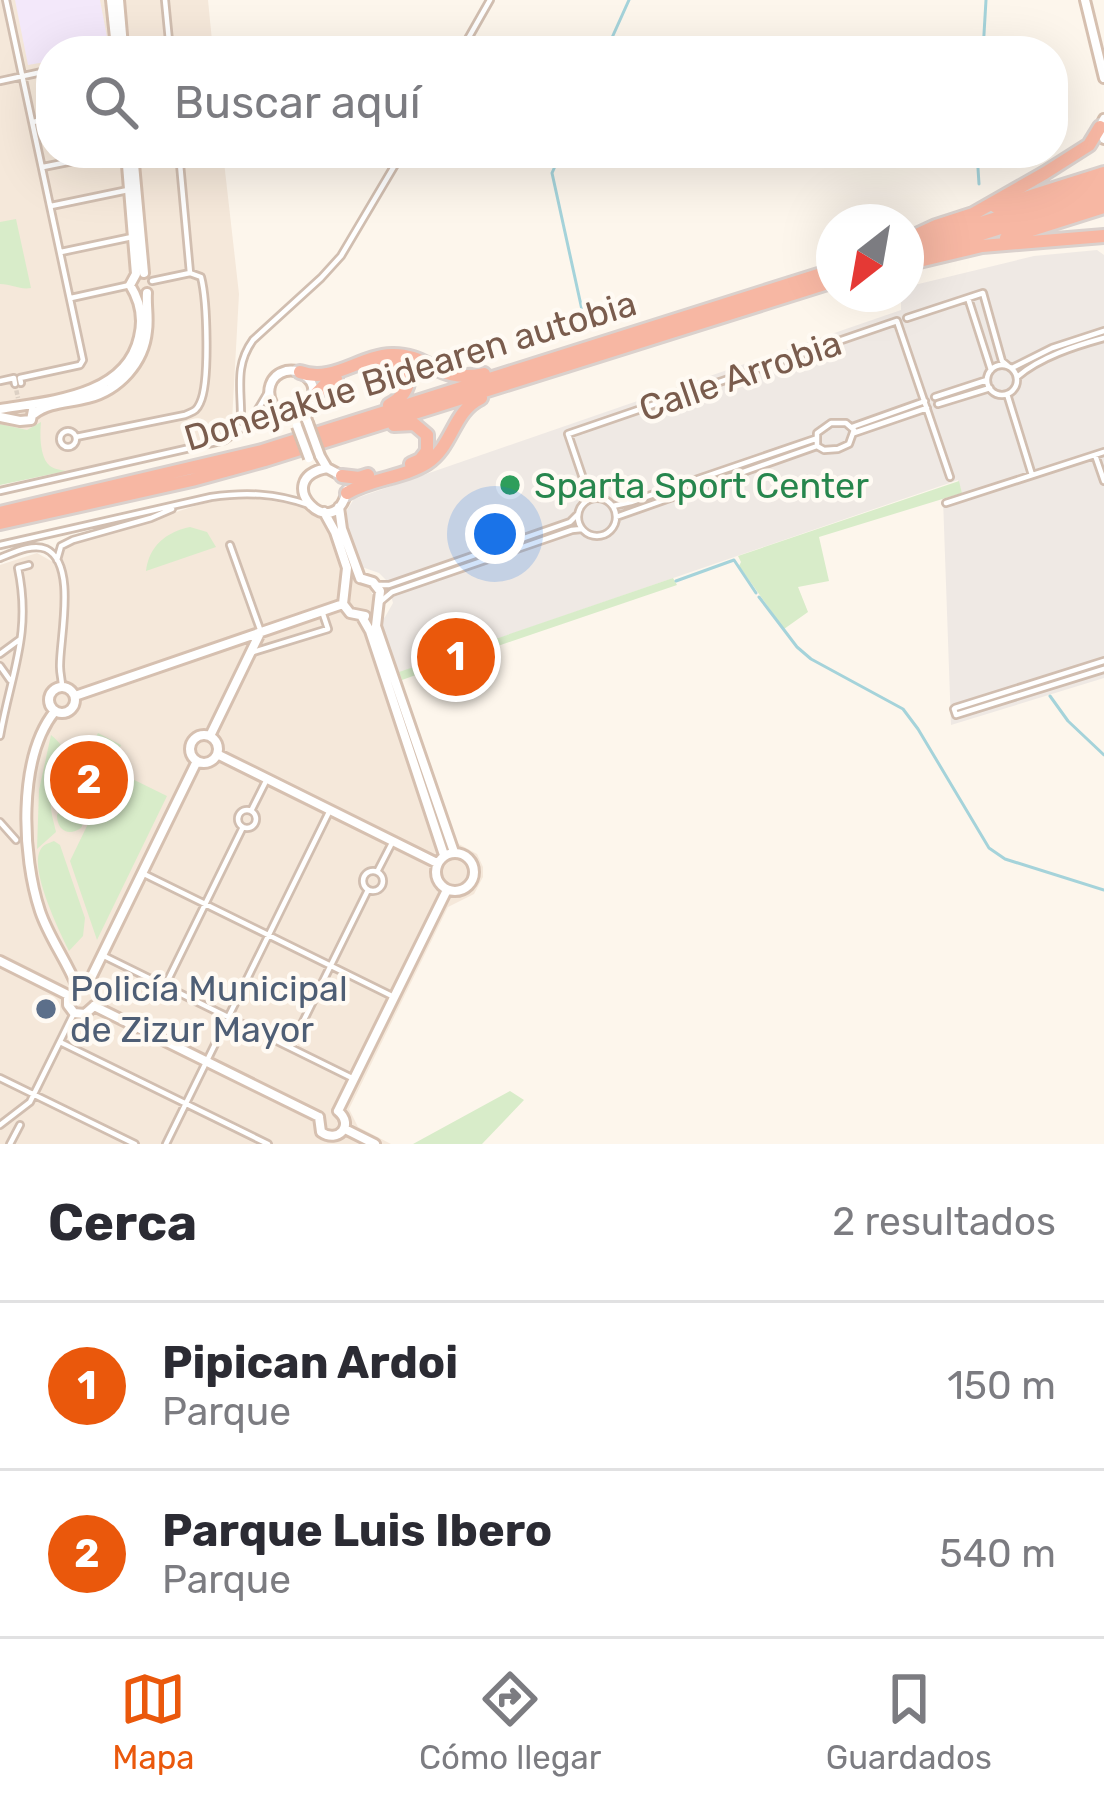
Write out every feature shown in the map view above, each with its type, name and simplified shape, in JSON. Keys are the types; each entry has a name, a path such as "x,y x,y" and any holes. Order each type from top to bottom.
{"highway":[{"path":"1068,157 1089,145 1103,128"},
{"path":"973,214 1050,168"},
{"path":"924,233 1104,173"},
{"path":"924,238 1104,184"},
{"path":"924,255 1104,195"},
{"path":"982,246 1104,207"},
{"path":"924,257 982,246 1104,236"},
{"name":"Donejakue Bidearen autobia","path":"0,513 226,460 791,284 816,272"},
{"name":"Donejakue Bidearen autobia","path":"0,523 192,480 335,439 816,287"},
{"path":"300,372 326,376 389,355 416,358 453,377 543,362"},
{"path":"312,401 328,381 386,361 405,370 409,380 400,399 347,423"},
{"path":"347,493 363,483 425,464 446,444 471,403 558,369"},
{"path":"335,439 403,423 422,428 429,441 428,451 407,466 359,478 342,476"}],"street":[{"path":"6,0 36,136"},
{"path":"115,0 119,36"},
{"path":"165,0 168,36"},
{"path":"469,36 490,0"},
{"path":"1085,0 1104,78"},
{"path":"0,81 36,73"},
{"path":"0,381 14,378 18,383 20,378 80,365 83,360 43,168"},
{"path":"129,168 134,237 144,276"},
{"path":"0,413 22,402 94,390 120,373 133,355 140,336 144,276 131,168"},
{"path":"180,168 190,273"},
{"path":"241,415 244,351 341,256 393,168"},
{"path":"51,206 129,190"},
{"path":"61,252 134,237"},
{"path":"70,298 130,285 144,276 190,273 203,283 206,325 203,392 196,408 185,415 76,437"},
{"path":"130,285 143,294"},
{"path":"907,318 983,293 1002,361 1017,377 1017,386 1007,394 998,394 988,384"},
{"path":"0,413 27,422 42,408 105,392 129,373 146,340 143,294"},
{"path":"968,298 991,370 988,384"},
{"name":"Calle Arrobia","path":"590,499 568,434 897,321 950,477"},
{"path":"991,370 1104,334"},
{"path":"1017,377 1104,334"},
{"path":"0,491 225,440 251,421 273,380 285,371 300,372 311,382 312,401 306,418 314,457 303,487 308,505"},
{"path":"937,401 988,384"},
{"path":"270,387 279,412 305,411 312,401"},
{"path":"1007,394 1032,475"},
{"path":"22,402 34,414"},
{"path":"20,421 15,414 22,402"},
{"name":"Calle Arrobia","path":"853,430 926,404"},
{"path":"292,415 314,457 342,476 347,493 339,507 342,529 360,578"},
{"name":"Calle Arrobia","path":"616,517 816,442 821,429 831,423 846,422 853,430"},
{"name":"Calle Arrobia","path":"816,442 824,450 838,449 849,444 853,430"},
{"name":"Calle Arrobia","path":"613,506 816,442"},
{"path":"946,503 1104,452"},
{"path":"1096,455 1104,482"},
{"path":"308,476 327,468"},
{"path":"0,545 211,497 269,494 324,512 347,568 343,604 362,617 370,631 445,857"},
{"path":"376,585 390,585 570,522 590,499 613,506 616,517 613,529 591,536 582,529 578,514"},
{"path":"62,686 64,598 57,560 61,546 177,505"},
{"path":"324,512 339,507"},
{"path":"362,617 392,592 582,529"},
{"path":"210,736 261,632 230,545"},
{"path":"0,558 37,547 57,560"},
{"path":"0,733 25,611 17,568 28,565"},
{"path":"345,586 368,579 380,591 376,626 445,857 436,878 447,890"},
{"path":"75,696 343,604"},
{"path":"250,653 328,629 322,611"},
{"path":"0,654 22,635"},
{"path":"1104,665 956,716 954,709 1104,665"},
{"path":"0,666 11,686"},
{"path":"62,686 75,696 70,710 62,713 49,703 49,695 62,686"},
{"path":"55,711 35,751 28,856 41,915 82,987 95,998 94,1006 85,1014 74,1013 68,995"},
{"path":"210,736 217,744 217,754 208,762 197,761 191,753 192,742 210,736"},
{"path":"217,754 393,841 445,857 462,854 471,860 474,874 465,889 447,890"},
{"path":"68,995 82,987 102,955 197,761"},
{"path":"251,811 267,779"},
{"path":"166,1144 330,810"},
{"path":"251,811 254,824 243,827 238,816 251,811"},
{"path":"1,827 16,840"},
{"path":"165,986 243,827"},
{"path":"377,872 393,841"},
{"path":"377,872 382,885 368,890 364,877 377,872"},
{"path":"142,873 394,997"},
{"path":"290,1048 368,890"},
{"path":"338,1111 447,890"},
{"path":"102,955 354,1079"},
{"path":"0,974 4,963 68,995"},
{"path":"94,1006 320,1117"},
{"path":"0,1125 30,1102 74,1013"},
{"path":"60,1042 268,1144"},
{"path":"0,1078 135,1144"},
{"path":"327,1110 338,1111 346,1119 345,1129 324,1140 320,1117 327,1110"},
{"path":"10,1144 20,1125"},
{"path":"345,1129 375,1144"}],"shaded area":[{"path":"0,0 208,0 212,36 36,36 36,168 225,168 239,294 232,421 223,437 59,475 47,471 0,431"},
{"path":"15,0 100,0 107,36 36,36 36,64 28,65"},
{"path":"1097,250 1104,255 1104,678 951,725 943,499 962,493 958,480 395,674 378,623 393,603 387,581 362,567 347,524 347,510 354,499 895,312 924,312 924,283 1034,256"},
{"path":"252,498 297,505 321,517 347,513 457,843 477,854 483,867 474,894 448,907 349,1109 358,1127 391,1144 0,1144 0,565 37,553 60,566 69,546 198,505"}],"green space":[{"path":"16,219 31,288 0,284 0,222"},
{"path":"41,422 46,462 66,471 0,485 0,424 27,430"},
{"path":"959,481 962,493 819,537 829,581 798,587 808,612 784,629 739,566 738,556"},
{"path":"190,527 207,532 216,547 146,571 160,542"},
{"path":"673,578 677,585 492,648 480,680 424,672 402,680 399,672"},
{"path":"98,733 121,745 81,828 68,832 59,825 57,815"},
{"path":"51,735 65,759 51,801 56,832 37,849 39,790"},
{"path":"114,770 167,796 97,940 70,861"},
{"path":"54,841 60,845 85,918 83,936 69,951 39,875 40,850"},
{"path":"510,1091 524,1100 482,1144 413,1144"}],"waterway":[{"path":"613,36 629,0"},
{"path":"984,36 986,0"},
{"path":"554,168 584,319"},
{"path":"978,168 979,184"},
{"path":"676,581 734,560 756,593"},
{"path":"759,597 811,659 903,709 989,848 1005,859 1104,890"},
{"path":"1050,696 1068,721 1104,755"}],"tunnel":[{"path":"15,384 18,398"}],"place":[{"name":"Sparta Sport Center","path":"510,485"},
{"name":"Pipican Ardoi","path":"456,657"},
{"name":"Parque Luis Ibero","path":"89,780"},
{"name":"Policía Municipal de Zizur Mayor","path":"46,1009"}]}
